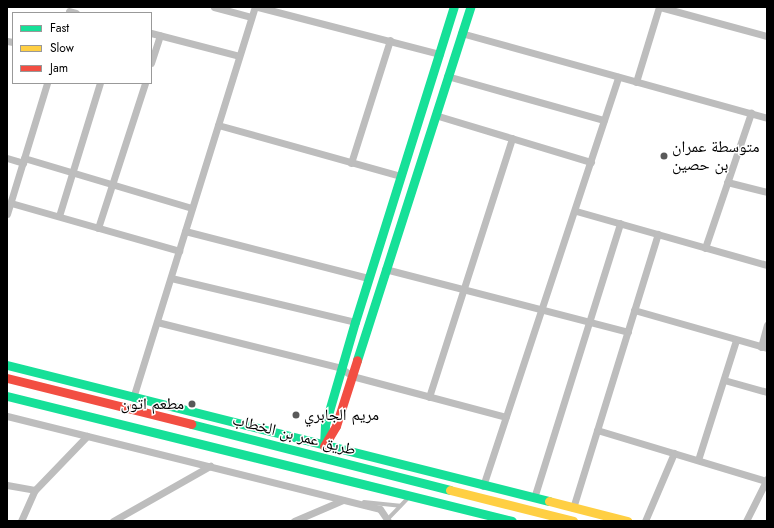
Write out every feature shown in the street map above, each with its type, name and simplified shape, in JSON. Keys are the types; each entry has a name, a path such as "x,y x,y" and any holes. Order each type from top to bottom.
{"street":[{"path":"214,7 251,17"},
{"path":"133,398 255,7"},
{"path":"258,7 440,54"},
{"path":"324,446 325,425 341,368 454,7"},
{"path":"324,446 336,426 385,268 470,7"},
{"path":"636,82 659,7 767,36"},
{"path":"152,33 239,56"},
{"path":"461,33 767,118"},
{"path":"152,61 160,35"},
{"path":"352,162 390,40"},
{"path":"447,76 604,120"},
{"path":"483,486 576,211 618,77"},
{"path":"7,214 47,84"},
{"path":"59,216 100,84"},
{"path":"98,228 145,84"},
{"path":"705,248 751,113"},
{"path":"435,115 591,162"},
{"path":"218,126 401,176"},
{"path":"429,397 462,289 512,138"},
{"path":"7,158 23,160 73,173 192,208"},
{"path":"727,182 767,192"},
{"path":"10,203 179,251"},
{"path":"576,211 767,265"},
{"path":"534,498 586,324 620,223"},
{"path":"185,231 368,278"},
{"path":"573,508 658,234"},
{"path":"385,268 542,310 586,324 628,332"},
{"path":"171,278 355,322"},
{"path":"634,310 764,348 767,325"},
{"path":"157,322 341,368 352,376 506,417"},
{"path":"698,460 736,340"},
{"path":"7,365 133,398 627,521"},
{"name":"طريق عمر بن الخطاب","path":"7,378 573,521"},
{"path":"724,380 767,392"},
{"path":"65,393 84,385"},
{"name":"طريق عمر بن الخطاب","path":"7,396 497,519 512,521"},
{"path":"7,416 380,509 388,520"},
{"path":"597,430 767,480 746,521"},
{"path":"22,521 35,490 87,436"},
{"path":"345,451 396,477"},
{"path":"645,521 674,453"},
{"path":"113,521 210,466"},
{"path":"7,485 35,490"},
{"path":"294,521 343,500"}],"lane":[{"path":"388,520 410,496"},
{"path":"343,500 400,506"}],"traffic: fast":[{"path":"324,445 325,425 355,322 454,7"},
{"path":"357,360 470,7"},
{"path":"7,365 549,501"},
{"path":"7,396 512,521"},
{"path":"191,424 450,490"}],"traffic: slow":[{"path":"450,490 573,521"},
{"path":"549,501 627,521"}],"traffic: jam":[{"path":"324,446 336,426 357,360"},
{"path":"7,378 191,424"}],"place":[{"name":"متوسطة عمران بن حصين","path":"664,156"},
{"name":"مطعم اتون","path":"192,404"},
{"name":"مريم الجابري","path":"296,415"}]}
